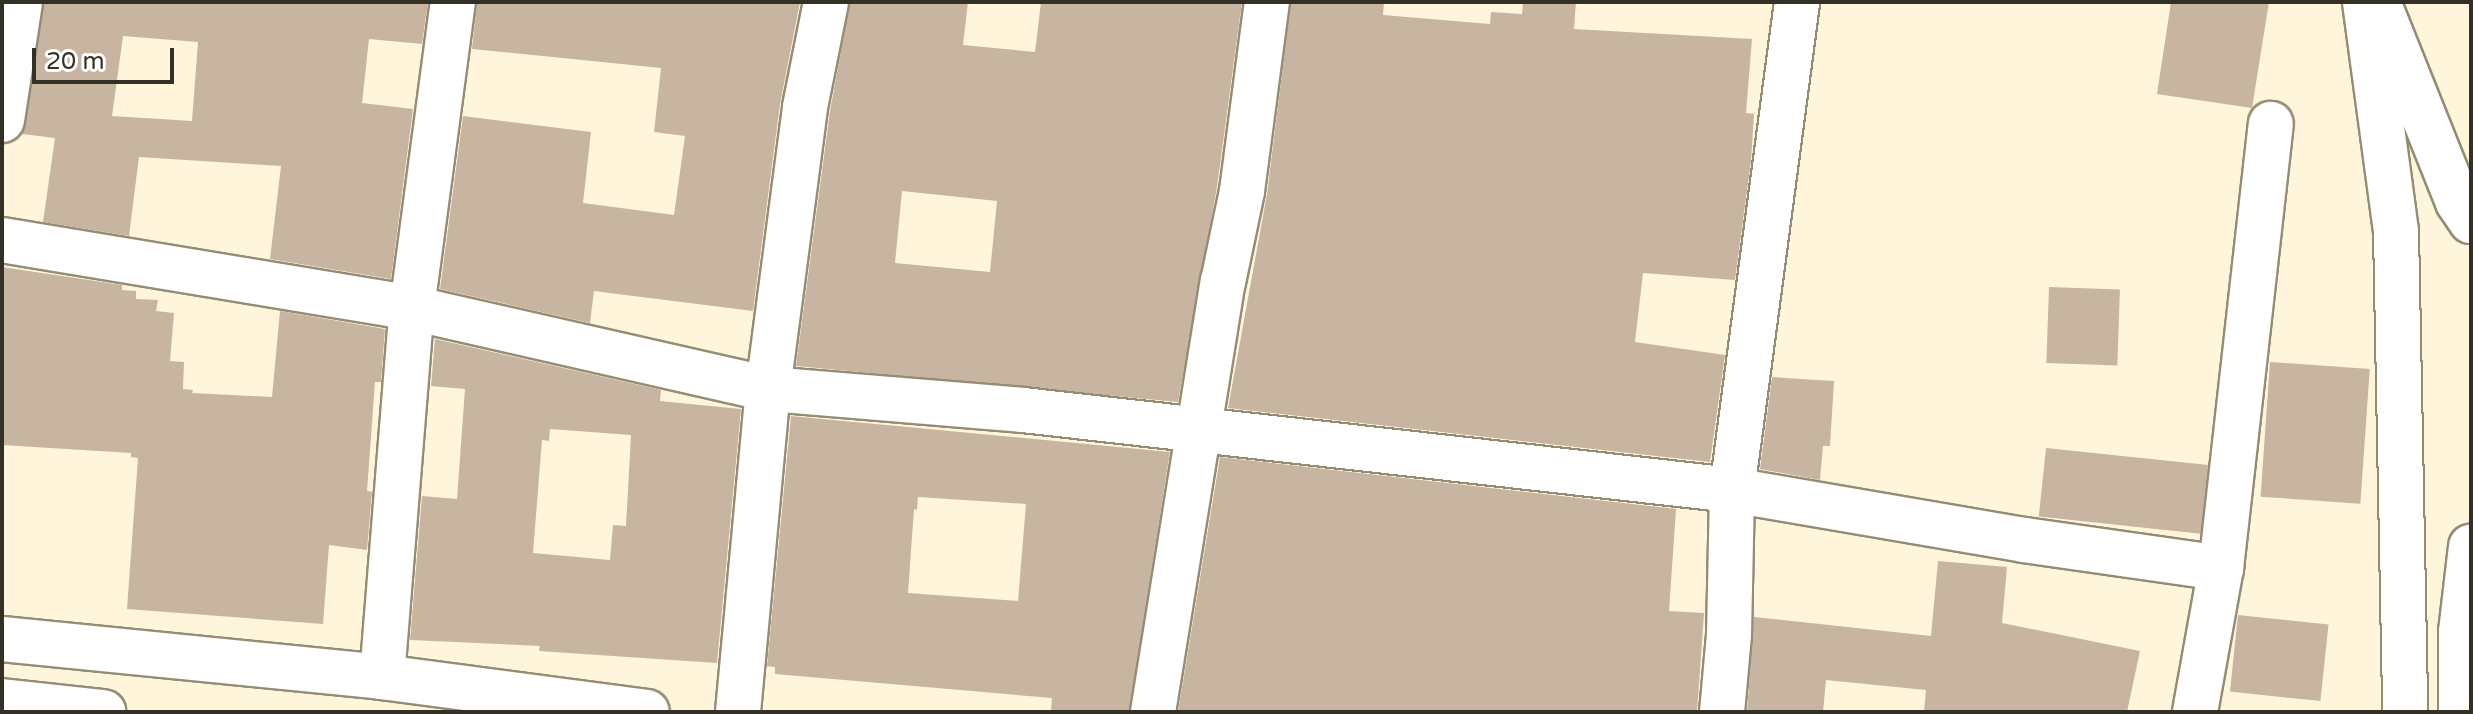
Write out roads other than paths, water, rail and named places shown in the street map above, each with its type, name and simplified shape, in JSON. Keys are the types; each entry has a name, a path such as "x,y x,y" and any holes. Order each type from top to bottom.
{"main road":[{"path":"2,120 20,2"},
{"path":"382,677 412,308 453,2"},
{"path":"738,712 768,389 805,107 826,2"},
{"path":"1153,712 1223,282 1242,191 1267,2"},
{"path":"1722,712 1729,635 1732,490 1797,2"},
{"path":"2365,2 2396,231 2405,712"},
{"path":"2378,2 2458,202 2471,221"},
{"path":"2195,712 2221,568 2271,124"},
{"path":"2,240 412,308 768,389 1023,410 1732,490 2024,540 2221,568"},
{"path":"2461,712 2461,632 2471,547"},
{"path":"2,639 382,677 647,712"},
{"path":"2,701 103,712"}]}
